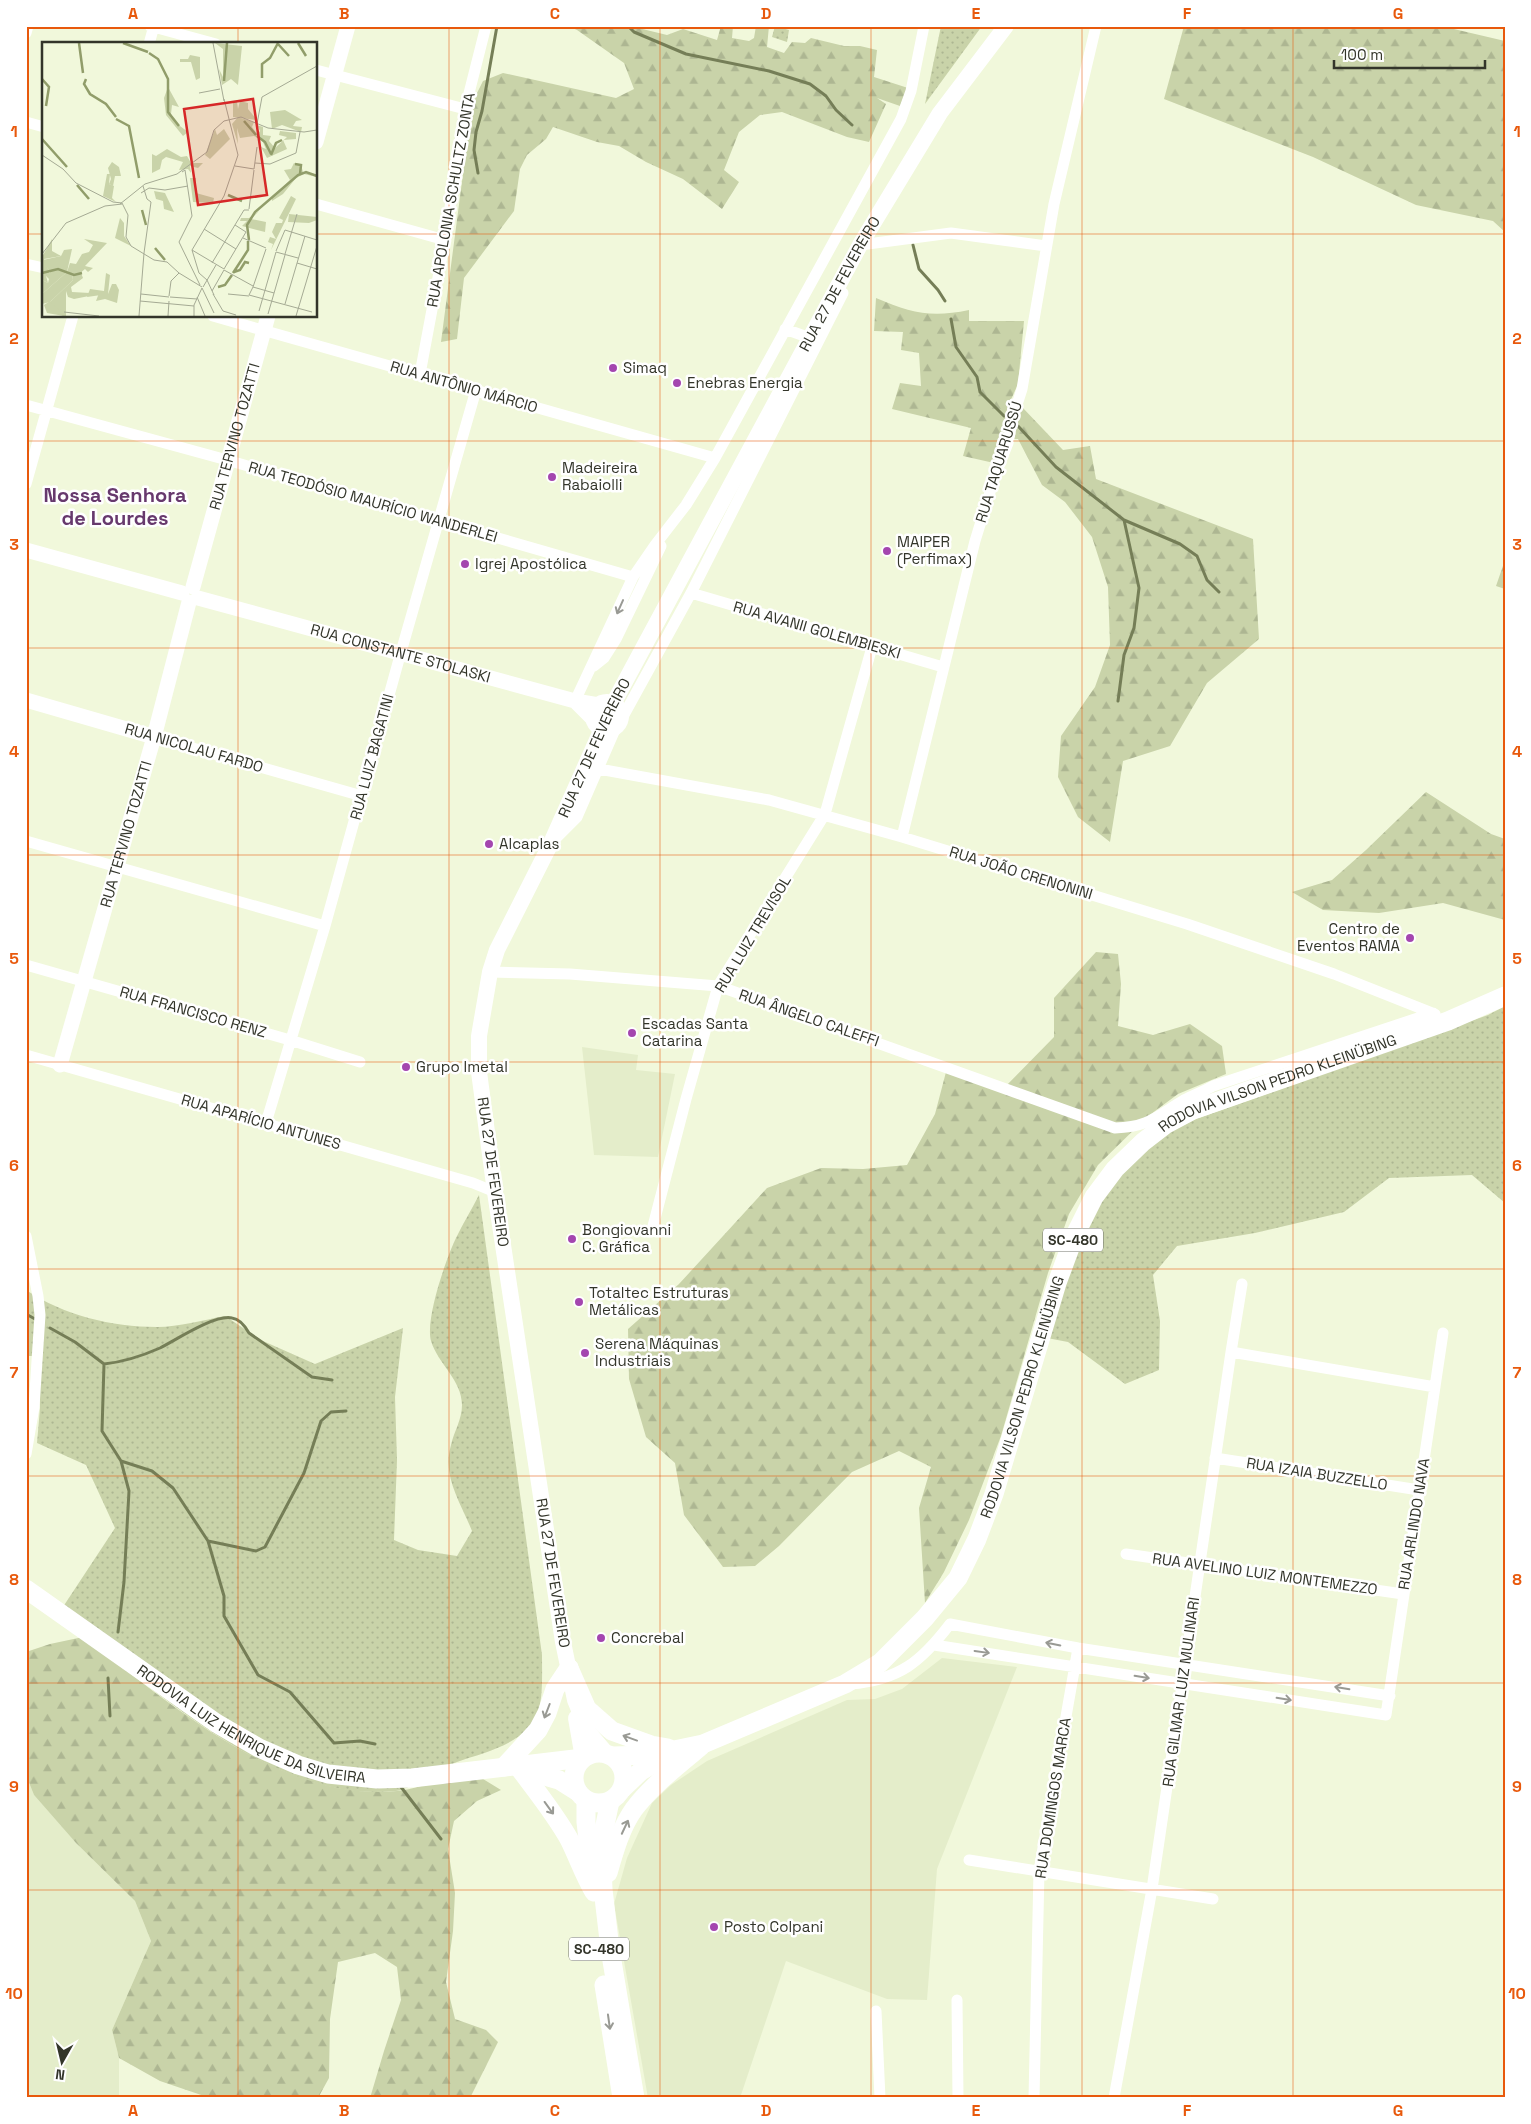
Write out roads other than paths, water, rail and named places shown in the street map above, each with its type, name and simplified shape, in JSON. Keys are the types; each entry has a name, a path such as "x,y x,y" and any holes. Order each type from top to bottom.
{"main road":[{"name":"RUA 27 DE FEVEREIRO","path":"583,1758 478,1072 479,1036 490,972 497,950 550,842 606,704 860,245 940,113 1006,26"},
{"path":"598,725 610,730 619,723 621,713 606,704"},
{"name":"RODOVIA VILSON PEDRO KLEINÜBING","path":"609,1754 650,1755 704,1744 846,1684 880,1663 925,1618 958,1578 977,1539 994,1494 1040,1336 1074,1237 1094,1197 1115,1169 1150,1136 1165,1125 1193,1110 1441,1017 1505,996"},
{"name":"RODOVIA LUIZ HENRIQUE DA SILVEIRA","path":"26,1589 216,1723 259,1748 298,1766 328,1774 377,1779 412,1778 512,1768 583,1758"},
{"name":"RUA 27 DE FEVEREIRO","path":"568,1668 575,1700 588,1732 609,1754"},
{"path":"568,1668 588,1709 612,1731 651,1745 677,1750"},
{"path":"568,1668 554,1689 547,1712 538,1730 512,1768 552,1810 570,1841 582,1871 598,1891 633,1811 644,1797 704,1744"},
{"name":"RODOVIA VILSON PEDRO KLEINÜBING","path":"616,1795 641,1771 677,1750"},
{"path":"598,1752 609,1754 620,1763 624,1771 624,1781 616,1795 594,1802 582,1796 574,1785 574,1770 583,1758 598,1752"},
{"name":"RODOVIA LUIZ HENRIQUE DA SILVEIRA","path":"512,1768 559,1780 582,1796"},
{"name":"SC-480","path":"616,1795 601,1844 598,1891 599,1946 622,2098"},
{"name":"SC-480","path":"582,1796 635,2098"}],"street":[{"path":"26,33 28,26"},
{"path":"318,135 348,26"},
{"name":"RUA APOLONIA SCHULTZ ZONTA","path":"420,374 445,240 465,109 486,26"},
{"path":"593,667 604,658 616,639 674,522 715,458 901,119 911,91 924,26"},
{"name":"RUA TAQUARUSSÚ","path":"902,837 975,542 995,476 1008,443 1013,417 1022,388 1046,246 1096,26"},
{"path":"149,42 152,27 208,42"},
{"path":"318,71 465,109"},
{"path":"26,122 42,126"},
{"path":"318,205 445,240"},
{"path":"860,245 951,233 1046,246"},
{"path":"26,264 42,268"},
{"path":"550,842 576,817 619,723 691,593 851,275 845,273"},
{"path":"26,484 72,318"},
{"name":"RUA ANTÔNIO MÁRCIO","path":"228,318 266,323 420,374 715,458"},
{"name":"RUA TERVINO TOZATTI","path":"60,1065 154,737 227,460 266,323"},
{"path":"785,329 810,338"},
{"name":"RUA LUIZ BAGATINI","path":"266,1124 325,926 476,390"},
{"name":"RUA TEODÓSIO MAURÍCIO WANDERLEI","path":"26,405 227,460 633,577"},
{"path":"606,704 575,701 593,667 596,656 633,577 674,522"},
{"name":"RUA CONSTANTE STOLASKI","path":"26,550 575,701 598,725"},
{"name":"RUA AVANII GOLEMBIESKI","path":"691,593 943,667"},
{"name":"RUA LUIZ TREVISOL","path":"652,1230 718,986 825,814 872,647"},
{"name":"RUA NICOLAU FARDO","path":"26,700 362,796"},
{"name":"RUA JOÃO CRENONINI","path":"599,769 769,800 825,814 1187,924 1334,974 1441,1017"},
{"path":"26,841 325,926"},
{"name":"RUA FRANCISCO RENZ","path":"26,965 290,1040 360,1062"},
{"name":"RUA ÂNGELO CALEFFI","path":"490,972 570,974 718,986 1115,1128 1134,1128 1155,1120 1184,1100 1213,1086 1441,1017"},
{"name":"RUA APARÍCIO ANTUNES","path":"26,1056 472,1183 495,1192"},
{"path":"26,1236 40,1315 34,1407 26,1454"},
{"name":"RUA GILMAR LUIZ MULINARI","path":"1114,2098 1152,1889 1242,1284"},
{"name":"RUA ARLINDO NAVA","path":"1183,1684 1386,1715 1443,1332"},
{"path":"1231,1352 1435,1387"},
{"name":"RUA IZAIA BUZZELLO","path":"1215,1458 1419,1490"},
{"name":"RUA AVELINO LUIZ MONTEMEZZO","path":"1126,1554 1403,1594"},
{"path":"846,1684 872,1682 889,1677 910,1666 934,1646 950,1624 1078,1648 1390,1696"},
{"path":"934,1646 1183,1684"},
{"name":"RUA DOMINGOS MARCA","path":"1034,2098 1040,1871 1078,1648"},
{"path":"968,1860 1213,1899"},
{"path":"957,2000 958,2098"},
{"path":"876,2011 880,2098"}],"waterway":[{"path":"478,173 474,150 476,132 482,111 497,26"},
{"path":"628,26 634,32 686,54 769,71 810,84 826,96 836,110 852,125"},
{"path":"913,245 919,269 938,290 945,301"},
{"path":"951,319 956,347 977,377 980,392 1004,416"},
{"path":"1018,426 1056,467 1124,520 1180,544 1197,556 1207,580 1219,592"},
{"path":"1118,701 1124,655 1134,628 1139,588 1124,520"},
{"path":"26,1314 35,1319"},
{"path":"104,1364 146,1354 206,1324 216,1320 232,1318 240,1321 249,1333 312,1377 332,1380"},
{"path":"50,1328 75,1342 104,1364 102,1431 121,1461 152,1471 173,1488 208,1541 224,1596 224,1616 258,1675 290,1692 334,1743 360,1741 375,1744"},
{"path":"208,1541 256,1551 265,1547 304,1473 321,1421 331,1412 346,1411"},
{"path":"118,1632 124,1582 129,1491 121,1461"},
{"path":"108,1678 110,1716"},
{"path":"401,1787 441,1839"}],"place":[{"name":"Simaq","path":"613,368"},
{"name":"Enebras Energia","path":"677,383"},
{"name":"Madeireira Rabaiolli","path":"552,477"},
{"name":"MAIPER (Perfimax)","path":"887,551"},
{"name":"Igrej Apostólica","path":"465,564"},
{"name":"Alcaplas","path":"489,844"},
{"name":"Centro de Eventos RAMA","path":"1410,938"},
{"name":"Escadas Santa Catarina","path":"632,1033"},
{"name":"Grupo Imetal","path":"406,1067"},
{"name":"Bongiovanni C. Gráfica","path":"572,1239"},
{"name":"Totaltec Estruturas Metálicas","path":"579,1302"},
{"name":"Serena Máquinas Industriais","path":"585,1353"},
{"name":"Concrebal","path":"601,1638"},
{"name":"Posto Colpani","path":"714,1927"}],"district":[{"name":"Nossa Senhora de Lourdes","path":"115,506"}]}
